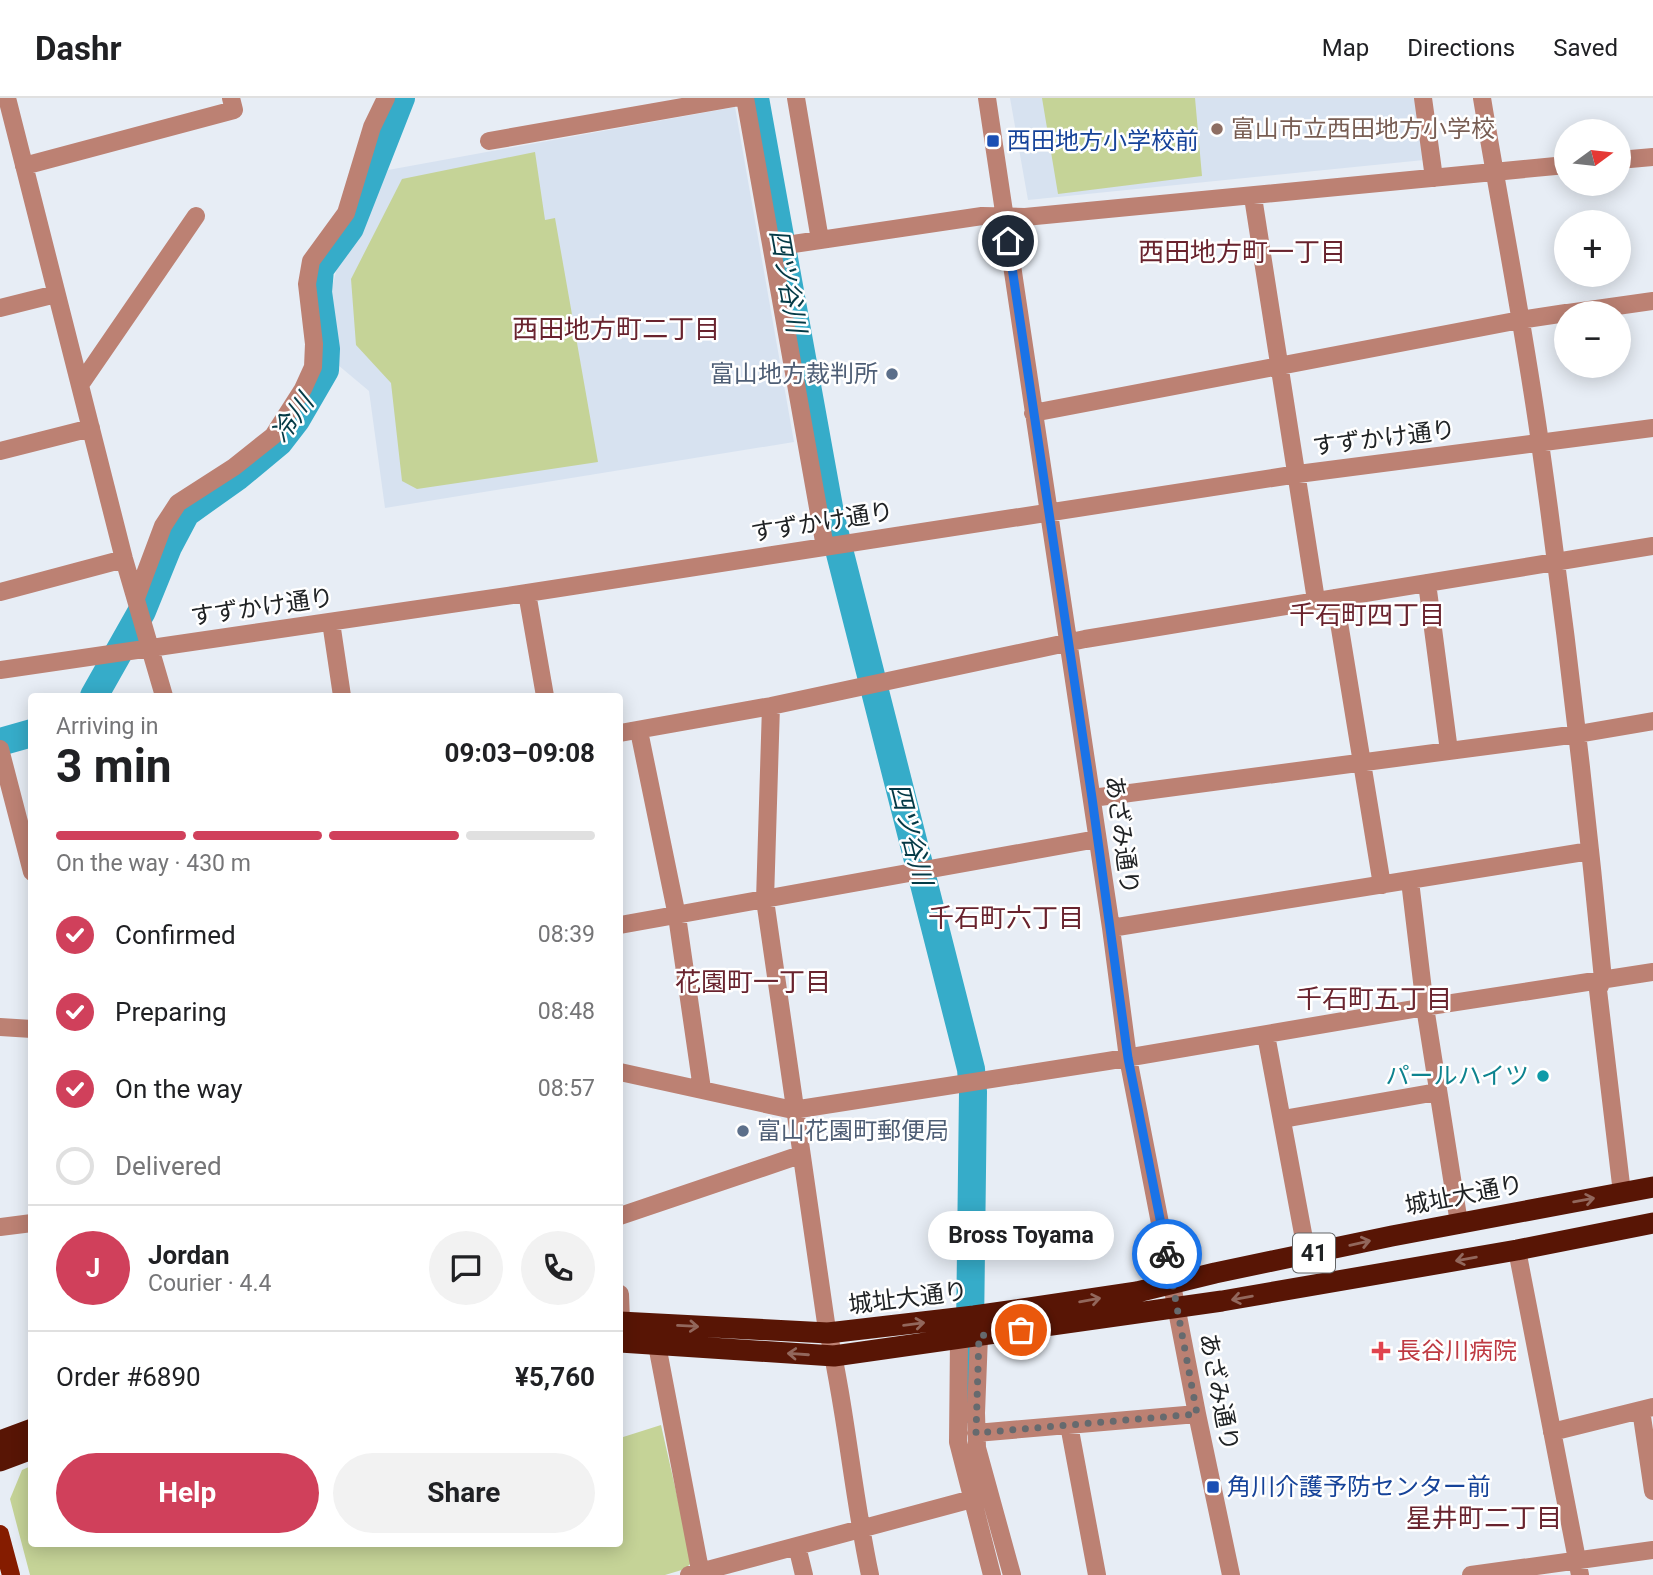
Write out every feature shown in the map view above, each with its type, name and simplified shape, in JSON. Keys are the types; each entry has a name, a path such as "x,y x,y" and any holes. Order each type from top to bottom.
{"highway":[{"name":"城址大通り","path":"623,1328 828,1333 969,1331 1073,1303 1137,1292 1173,1282 1459,1223 1653,1187"},
{"name":"城址大通り","path":"623,1329 657,1345 834,1356 969,1331 1177,1307 1517,1250 1653,1223"},
{"path":"0,1441 28,1430"},
{"path":"0,1461 28,1450"}],"main road":[{"path":"0,1534 11,1575"}],"street":[{"path":"7,98 124,559 163,693"},
{"path":"24,166 234,110 231,98"},
{"path":"136,598 163,526 178,503 234,467 273,436 303,389 313,366 314,344 307,284 311,261 346,214 372,127 386,98"},
{"path":"489,141 734,98"},
{"path":"745,98 825,547"},
{"path":"796,98 820,240"},
{"name":"あざみ通り","path":"987,98 1092,798 1128,1058 1231,1575"},
{"path":"1423,98 1434,178"},
{"path":"1482,98 1540,443 1557,562 1578,734 1603,979 1598,990 1622,1193"},
{"path":"1631,159 1653,157"},
{"path":"773,247 982,216 1025,217 1554,166"},
{"path":"1253,197 1316,600"},
{"path":"80,385 196,216"},
{"path":"0,308 56,294"},
{"path":"1631,304 1653,301"},
{"path":"1034,413 1554,315"},
{"path":"0,451 91,428"},
{"name":"すずかけ通り","path":"0,670 527,593 1298,474 1653,428"},
{"path":"623,733 771,706 1069,643 1653,545"},
{"path":"0,592 124,559"},
{"path":"1427,583 1449,751"},
{"path":"527,593 544,693"},
{"path":"1335,598 1382,885"},
{"path":"331,622 342,693"},
{"path":"771,706 765,900 793,1110 860,1529 870,1575"},
{"path":"1092,798 1578,734 1653,721"},
{"path":"639,731 677,916 702,1089"},
{"path":"0,749 28,857"},
{"path":"623,925 1097,839"},
{"path":"1111,928 1590,851"},
{"path":"1410,881 1437,1092 1459,1223"},
{"path":"623,1073 793,1110 1653,972"},
{"path":"0,1027 28,1029"},
{"path":"1266,1035 1307,1255"},
{"path":"1283,1119 1437,1092"},
{"path":"623,1215 800,1155"},
{"path":"0,1227 28,1224"},
{"path":"1517,1250 1578,1567"},
{"path":"969,1331 977,1448 1012,1575"},
{"path":"969,1331 958,1442 992,1575"},
{"path":"657,1345 697,1574 972,1499"},
{"path":"1552,1432 1647,1409 1653,1491"},
{"path":"976,1433 1197,1414"},
{"path":"1069,1425 1097,1575"},
{"path":"797,1546 804,1575"},
{"path":"1471,1575 1578,1567 1653,1549"}],"shaded area":[{"name":"富山市立西田地方小学校","path":"1010,98 1415,98 1424,160 1028,200"},
{"path":"735,107 794,442 385,508 369,391 338,365 330,295 338,264 388,170"}],"green space":[{"path":"1042,98 1195,98 1202,176 1058,194"},
{"path":"535,152 545,220 555,218 598,462 417,489 402,481 391,383 356,345 351,279 402,179"},
{"path":"661,1425 692,1562 685,1569 665,1575 30,1575 10,1499 22,1470 28,1467 28,1547 623,1547 623,1437"}],"waterway":[{"name":"冷川","path":"96,693 142,611 168,547 186,513 238,476 279,442 296,420 325,370 326,349 318,292 320,269 350,228 401,98"},
{"name":"四ツ谷川","path":"755,98 831,518 971,1069 973,1092 969,1409"},
{"name":"冷川","path":"0,742 28,734"}],"way so far":[{"path":"1021,1330 979,1336 976,1433 1197,1414 1167,1254"}],"place":[{"name":"富山市立西田地方小学校","path":"1217,129"},
{"name":"西田地方小学校前","path":"993,141"},
{"name":"富山地方裁判所","path":"892,374"},
{"name":"パールハイツ","path":"1543,1076"},
{"name":"富山花園町郵便局","path":"743,1131"},
{"name":"Bross Toyama","path":"1021,1330"},
{"name":"長谷川病院","path":"1381,1351"},
{"name":"角川介護予防センター前","path":"1213,1487"}],"district":[{"name":"西田地方町一丁目","path":"1242,252"},
{"name":"西田地方町二丁目","path":"616,329"},
{"name":"千石町四丁目","path":"1367,615"},
{"name":"千石町六丁目","path":"1006,918"},
{"name":"花園町一丁目","path":"753,982"},
{"name":"千石町五丁目","path":"1374,999"},
{"name":"星井町二丁目","path":"1484,1518"}],"route":[{"path":"1008,241 1092,798 1128,1058 1167,1254"}]}
